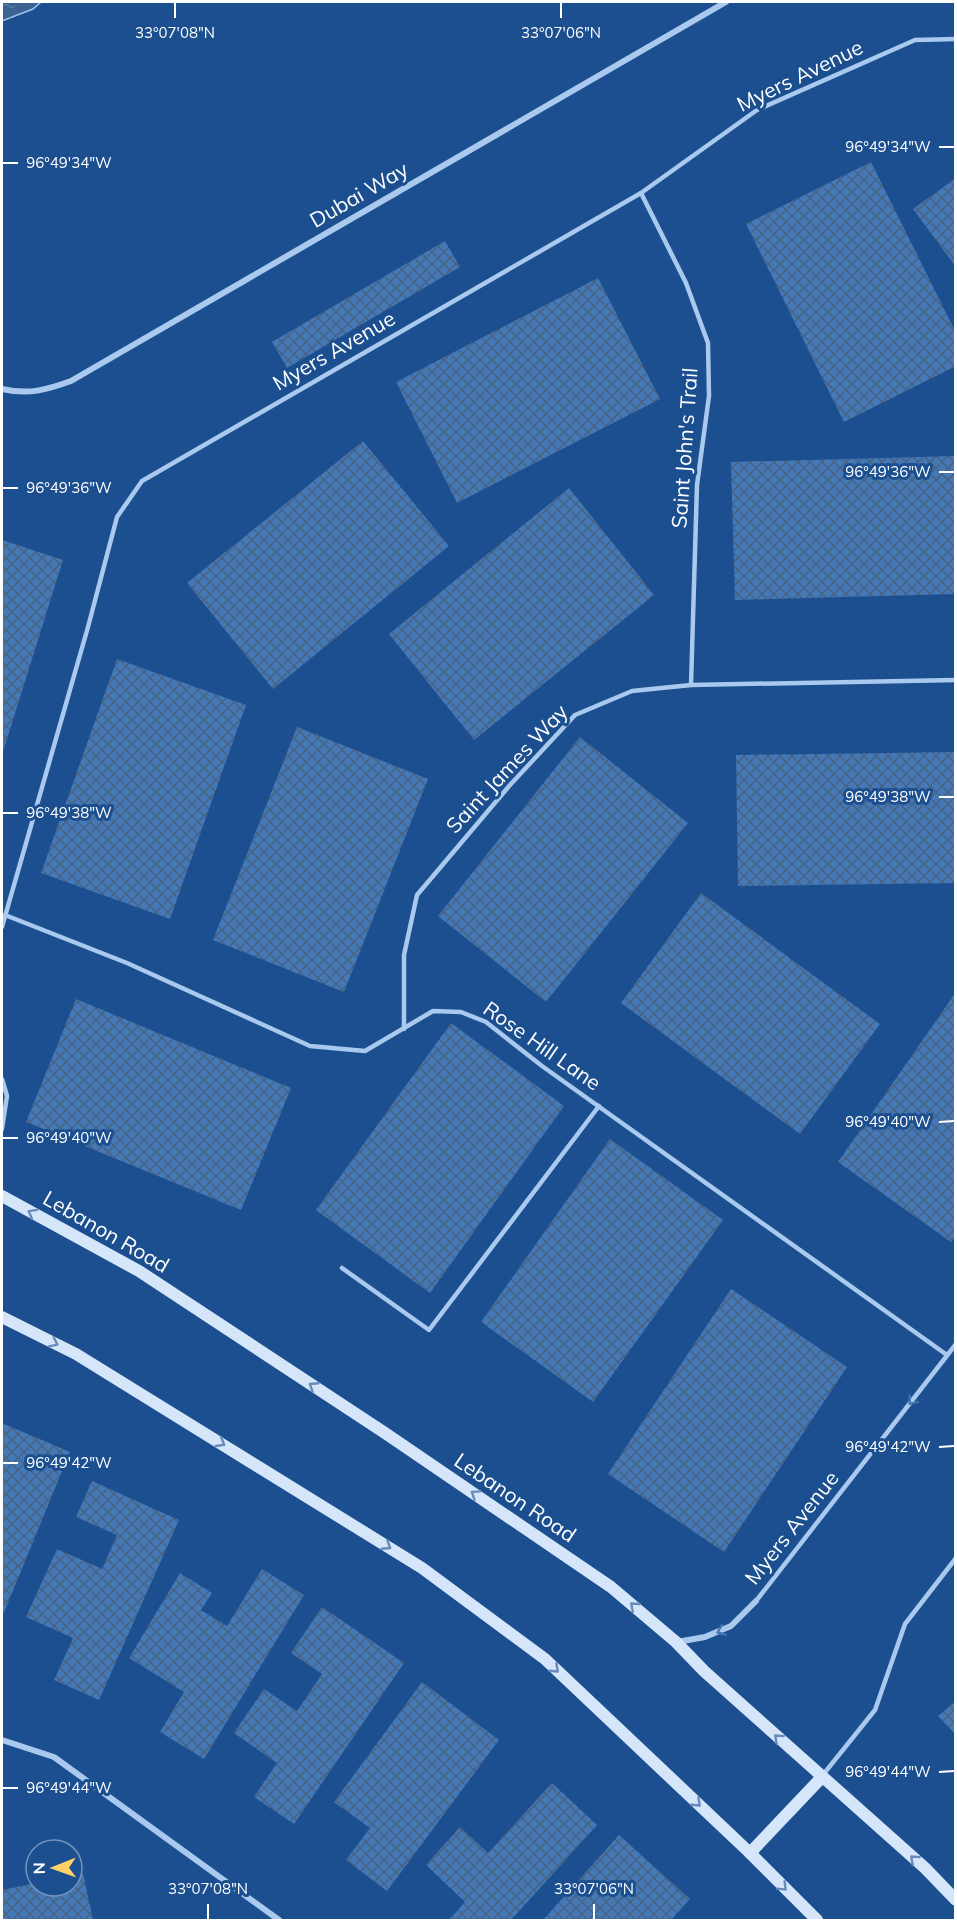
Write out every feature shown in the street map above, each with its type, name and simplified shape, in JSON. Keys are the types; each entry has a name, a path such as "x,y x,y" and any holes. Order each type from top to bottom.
{"main road":[{"name":"Lebanon Road","path":"2,1196 139,1271 612,1587 676,1642 704,1671 925,1868 956,1900"},
{"path":"2,1317 76,1354 422,1568 545,1659 750,1853 817,1920"},
{"path":"750,1853 822,1777"}],"street":[{"name":"Dubai Way","path":"2,389 43,391 71,381 726,2"},
{"name":"Myers Avenue","path":"676,1642 705,1637 731,1626 756,1601"},
{"path":"2,1740 54,1757 279,1920"}],"lane":[{"name":"Myers Avenue","path":"2,927 117,517 142,481 641,193 757,110 915,40 956,39"},
{"name":"Saint John's Trail","path":"641,193 686,283 708,343 709,396 696,485 691,685"},
{"name":"Saint James Way","path":"404,1029 404,955 417,895 510,785 575,715 632,692 691,685 956,680"},
{"name":"Rose Hill Lane","path":"5,915 127,963 310,1046 365,1051 432,1011 461,1012 486,1022 542,1066 947,1354"},
{"path":"2,1079 7,1096 2,1129"},
{"path":"342,1268 429,1330 599,1106"},
{"name":"Myers Avenue","path":"756,1601 956,1344"},
{"path":"822,1777 875,1710 905,1624 956,1558"}],"water":[{"path":"2,2 41,2 33,9 2,21"}],"building":[{"path":"871,162 956,333 956,366 844,422 746,224"},
{"path":"956,178 956,267 913,209"},
{"path":"445,241 460,267 287,368 272,342"},
{"path":"598,278 660,399 457,503 396,382"},
{"path":"363,441 449,546 273,689 187,583"},
{"path":"956,456 956,594 735,600 731,462"},
{"path":"569,488 654,595 474,740 389,634"},
{"path":"2,540 63,560 2,755"},
{"path":"117,659 246,705 170,919 41,873"},
{"path":"297,727 428,779 344,992 213,940"},
{"path":"580,737 688,823 546,1002 438,916"},
{"path":"956,752 956,883 738,886 736,755"},
{"path":"701,893 880,1024 800,1134 621,1003"},
{"path":"956,992 956,1235 951,1242 838,1162"},
{"path":"76,999 291,1088 241,1210 26,1122"},
{"path":"451,1023 564,1106 430,1293 316,1210"},
{"path":"610,1139 723,1220 593,1402 481,1322"},
{"path":"731,1289 847,1367 724,1552 608,1474"},
{"path":"2,1423 70,1452 2,1617"},
{"path":"92,1481 179,1520 99,1700 54,1680 73,1638 26,1617 57,1549 102,1569 117,1535 76,1517"},
{"path":"262,1569 304,1595 204,1759 160,1732 184,1692 129,1658 180,1573 212,1593 201,1610 227,1626"},
{"path":"322,1607 404,1663 294,1824 254,1797 277,1763 234,1733 264,1689 297,1711 322,1674 291,1653"},
{"path":"422,1682 499,1740 387,1891 346,1860 370,1828 334,1802"},
{"path":"956,1701 956,1735 938,1716"},
{"path":"552,1783 597,1825 511,1920 449,1920 465,1902 426,1865 460,1827 488,1853"},
{"path":"619,1835 690,1899 671,1920 543,1920"},
{"path":"84,1878 93,1920 2,1920 2,1890 24,1885 24,1898 84,1898"}]}
